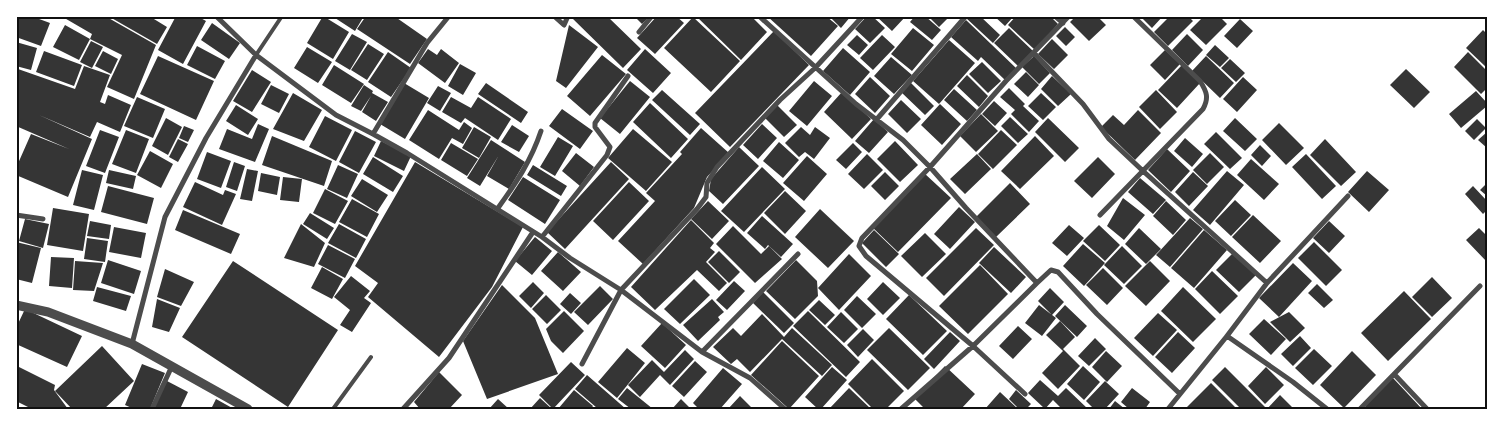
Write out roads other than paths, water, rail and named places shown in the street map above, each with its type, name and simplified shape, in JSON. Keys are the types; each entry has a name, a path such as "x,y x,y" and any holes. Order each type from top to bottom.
{"street":[{"path":"216,16 256,55 336,115 373,134 498,208 570,258 621,290 702,352 750,378 785,409"},
{"path":"373,134 428,43 449,16"},
{"path":"554,16 564,25 568,16"},
{"path":"639,32 652,16"},
{"path":"759,16 856,104 877,118 903,140 1037,283"},
{"path":"582,364 621,290 697,209 706,197 707,183 718,167 780,100 815,68 863,16"},
{"path":"877,118 966,16"},
{"path":"1055,16 1063,23"},
{"path":"1025,394 973,346 866,256 859,246 862,238 1069,16"},
{"path":"1100,215 1203,109 1208,97 1200,82 1133,16"},
{"path":"1034,53 1083,104 1109,138 1142,171 1267,283"},
{"path":"132,344 165,217 206,138 256,55"},
{"path":"542,237 607,155 610,148 595,127 595,122 628,76"},
{"path":"498,208 519,179 535,149 541,131"},
{"path":"1168,409 1267,283 1348,196"},
{"path":"16,215 43,219"},
{"path":"404,409 449,358 533,232"},
{"path":"702,352 798,254"},
{"path":"901,409 973,346 1051,270 1058,272 1097,314 1180,394"},
{"path":"1360,409 1480,286"},
{"path":"16,305 48,312 132,344 248,409"},
{"path":"1227,336 1293,382 1327,409"},
{"path":"152,409 172,365"},
{"path":"1394,374 1427,409"}],"lane":[{"path":"256,55 282,16"},
{"path":"333,409 371,357"}]}
